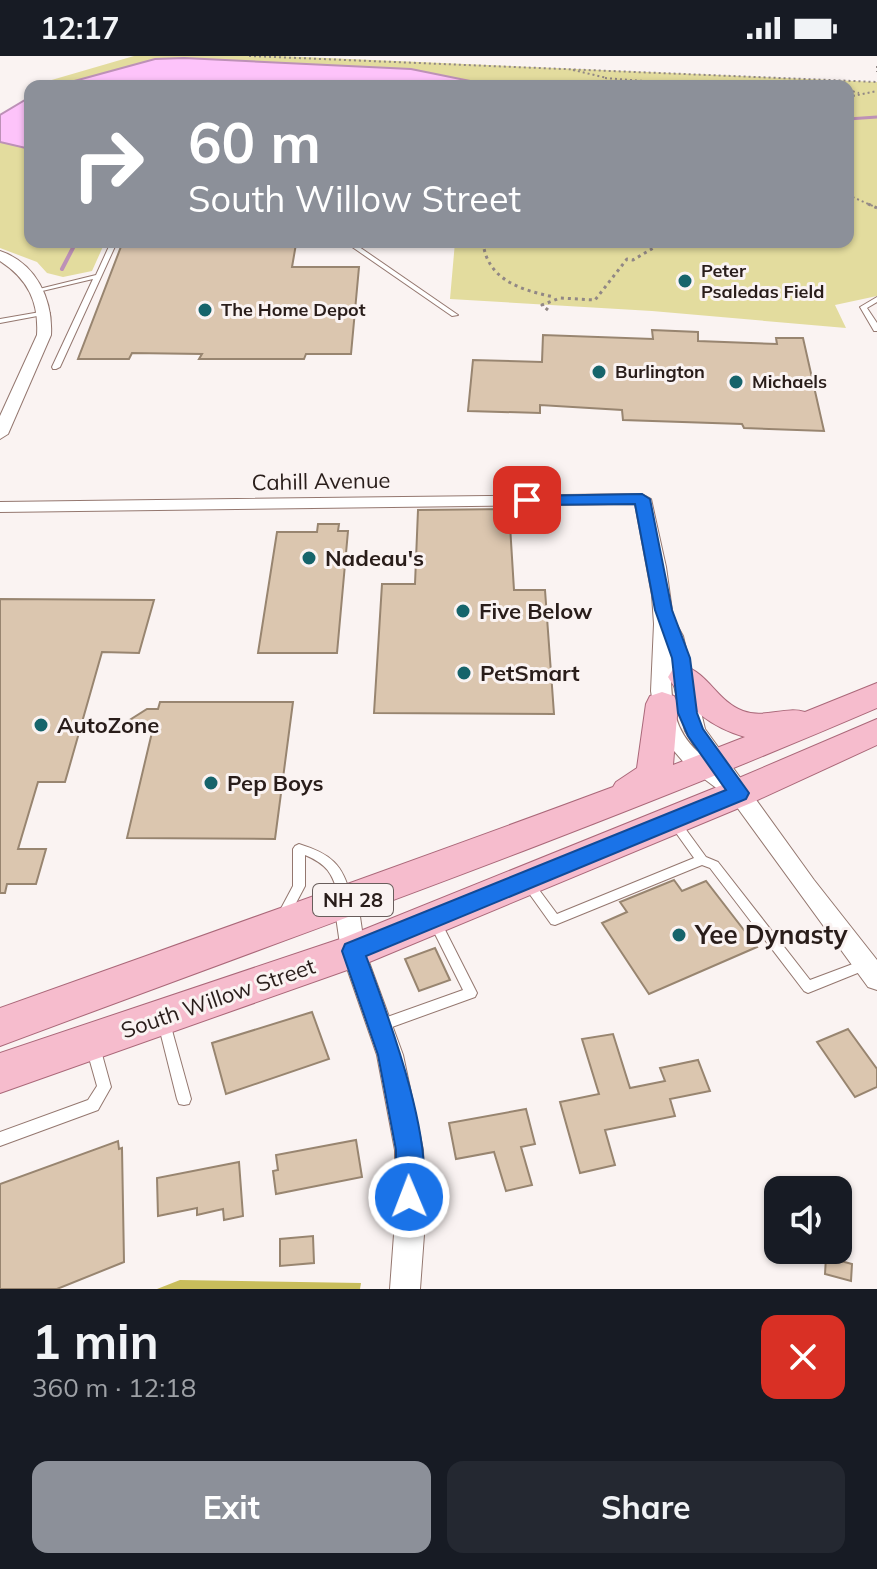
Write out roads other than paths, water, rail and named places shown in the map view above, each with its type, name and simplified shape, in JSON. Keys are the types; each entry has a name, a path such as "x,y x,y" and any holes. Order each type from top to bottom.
{"main road":[{"path":"684,677 714,713 753,725 875,708"},
{"path":"599,807 652,774 662,704"},
{"name":"South Willow Street","path":"0,1027 279,924 346,903 710,765 875,708"},
{"name":"South Willow Street","path":"0,1073 353,951 739,793 875,708"}],"street":[{"path":"0,255 25,272 38,290 46,313 44,335 0,434"},
{"name":"Cahill Avenue","path":"0,507 642,499 664,610"},
{"path":"664,610 684,677 688,713 710,765"},
{"path":"664,610 662,704 674,739 710,765 739,793 871,971"},
{"path":"346,903 353,951 390,1055 409,1150 410,1221 405,1289"}],"lane":[{"path":"56,367 111,248"},
{"path":"357,248 454,315"},
{"path":"38,290 98,276"},
{"path":"877,299 863,307 877,329"},
{"path":"0,321 46,313"},
{"path":"673,820 702,860 714,865 808,987 871,971"},
{"path":"279,924 299,886 299,849 321,855 341,876 346,903"},
{"path":"526,880 555,920 702,860"},
{"path":"379,1026 471,993 433,918"},
{"path":"163,1017 184,1099"},
{"path":"0,1139 93,1105 104,1087 92,1041"}],"waterway":[{"path":"854,119 877,117"},
{"path":"62,269 73,248"}],"place":[{"name":"Peter Psaledas Field","path":"685,281"},
{"name":"The Home Depot","path":"205,310"},
{"name":"Burlington","path":"599,372"},
{"name":"Michaels","path":"736,382"},
{"name":"Nadeau's","path":"309,558"},
{"name":"Five Below","path":"463,611"},
{"name":"PetSmart","path":"464,673"},
{"name":"AutoZone","path":"41,725"},
{"name":"Pep Boys","path":"211,783"},
{"name":"Yee Dynasty","path":"679,935"}]}
